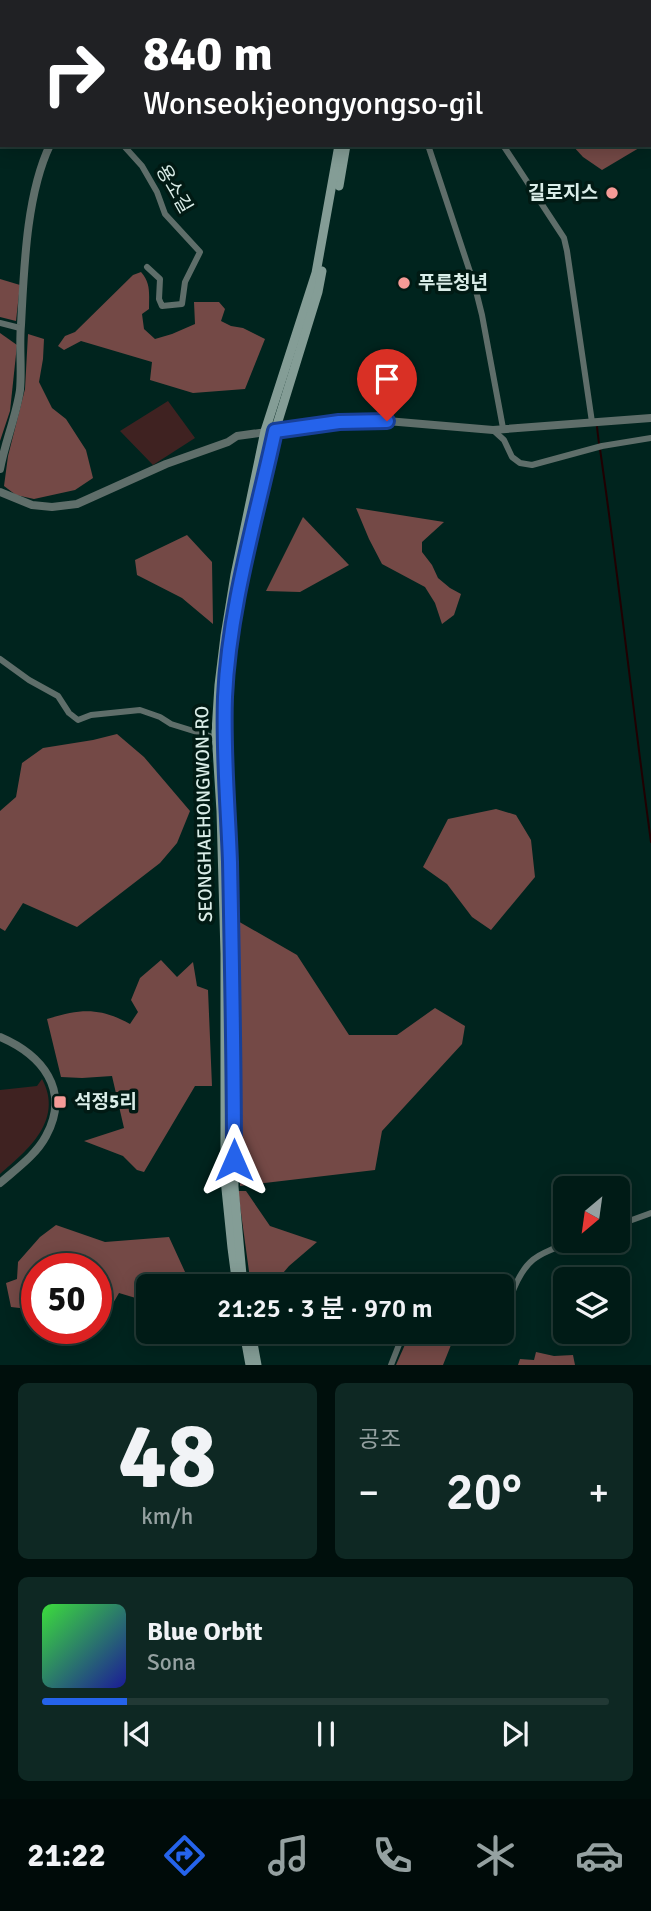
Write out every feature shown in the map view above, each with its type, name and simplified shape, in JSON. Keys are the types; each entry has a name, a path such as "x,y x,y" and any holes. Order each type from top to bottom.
{"main road":[{"name":"SEONGHAEHONGWON-RO","path":"236,1274 225,1179 225,954 216,732 225,636 235,575 270,431 316,273 339,147"},
{"name":"SEONGHAEHONGWON-RO","path":"242,1274 234,1187 233,998 225,696 232,634 270,431 318,292 346,147"},
{"path":"246,1344 250,1365"},
{"path":"253,1344 257,1365"}],"street":[{"path":"0,469 19,392 22,360 20,328 29,227 40,174 49,147"},
{"name":"용소길","path":"125,147 142,166 158,192 165,214 200,252 185,282 182,304 162,306 159,299 160,279 147,267"},
{"path":"430,147 475,287 503,428"},
{"path":"504,147 564,238 592,422"},
{"path":"0,323 20,328"},
{"path":"0,492 32,505 52,507 77,504 237,436 339,422 387,421 493,430 651,418"},
{"path":"493,430 504,440 512,457 520,463 532,465 599,447 651,438"},
{"path":"0,659 29,680 58,696 69,713 78,720 91,715 140,710 171,724 213,737"},
{"path":"0,1037 18,1045 37,1060 52,1082 55,1095 54,1117 46,1138 25,1162 0,1183"},
{"path":"630,1221 651,1213"},
{"path":"514,1287 526,1265 542,1253 553,1249"},
{"path":"391,1365 399,1344"}],"shaded area":[{"path":"574,147 641,147 602,170"},
{"path":"141,272 148,285 149,294 149,309 142,314 144,329 155,339 195,324 194,302 219,302 225,309 221,321 265,339 245,389 193,393 150,380 152,362 81,341 64,350 58,346 65,336 75,332 133,275"},
{"path":"0,279 20,285 16,321 0,317"},
{"path":"0,333 17,345 10,411 0,441"},
{"path":"28,334 44,339 39,382 52,408 66,419 86,450 93,478 75,490 34,499 16,495 4,486 8,456 25,389"},
{"path":"168,401 195,438 153,465 120,431"},
{"path":"356,508 444,522 422,542 422,552 438,578 461,594 454,615 442,624 435,603 425,587 382,564"},
{"path":"303,517 349,565 300,592 266,591"},
{"path":"187,535 212,562 213,624 182,598 137,575 135,560"},
{"path":"117,734 144,757 190,811 177,843 160,863 77,927 23,903 5,931 0,928 0,811 16,797 22,763 43,748"},
{"path":"496,809 516,815 531,840 535,877 491,930 472,917 447,884 423,867 448,819"},
{"path":"236,920 297,955 349,1035 397,1035 435,1008 465,1026 462,1044 382,1131 375,1170 240,1186 241,1008"},
{"path":"161,960 177,977 193,962 197,986 208,990 212,1086 195,1086 144,1172 137,1170 123,1156 84,1141 124,1128 112,1076 61,1077 47,1019 89,1011 119,1018 130,1024 138,1012 131,1000 140,978"},
{"path":"42,1079 48,1094 46,1121 31,1144 0,1174 0,1090 37,1086"},
{"path":"238,1191 246,1191 270,1226 317,1242 282,1274 249,1274"},
{"path":"56,1225 105,1242 169,1237 186,1274 136,1274 136,1298 119,1293 112,1305 112,1253 26,1253 40,1237"},
{"path":"21,1259 21,1308 11,1307 6,1283 17,1279 18,1262"},
{"path":"405,1344 451,1344 443,1365 396,1365"},
{"path":"536,1352 554,1356 573,1355 575,1365 518,1365 520,1359 534,1360"}],"waterway":[{"path":"597,427 599,444"},
{"path":"600,449 651,842"}],"place":[{"name":"길로지스","path":"612,193"},
{"name":"푸른청년","path":"404,283"},
{"name":"석정5리","path":"60,1102"}],"route":[{"path":"234,1160 233,998 225,696 243,571 275,431 339,422 387,421"}]}
